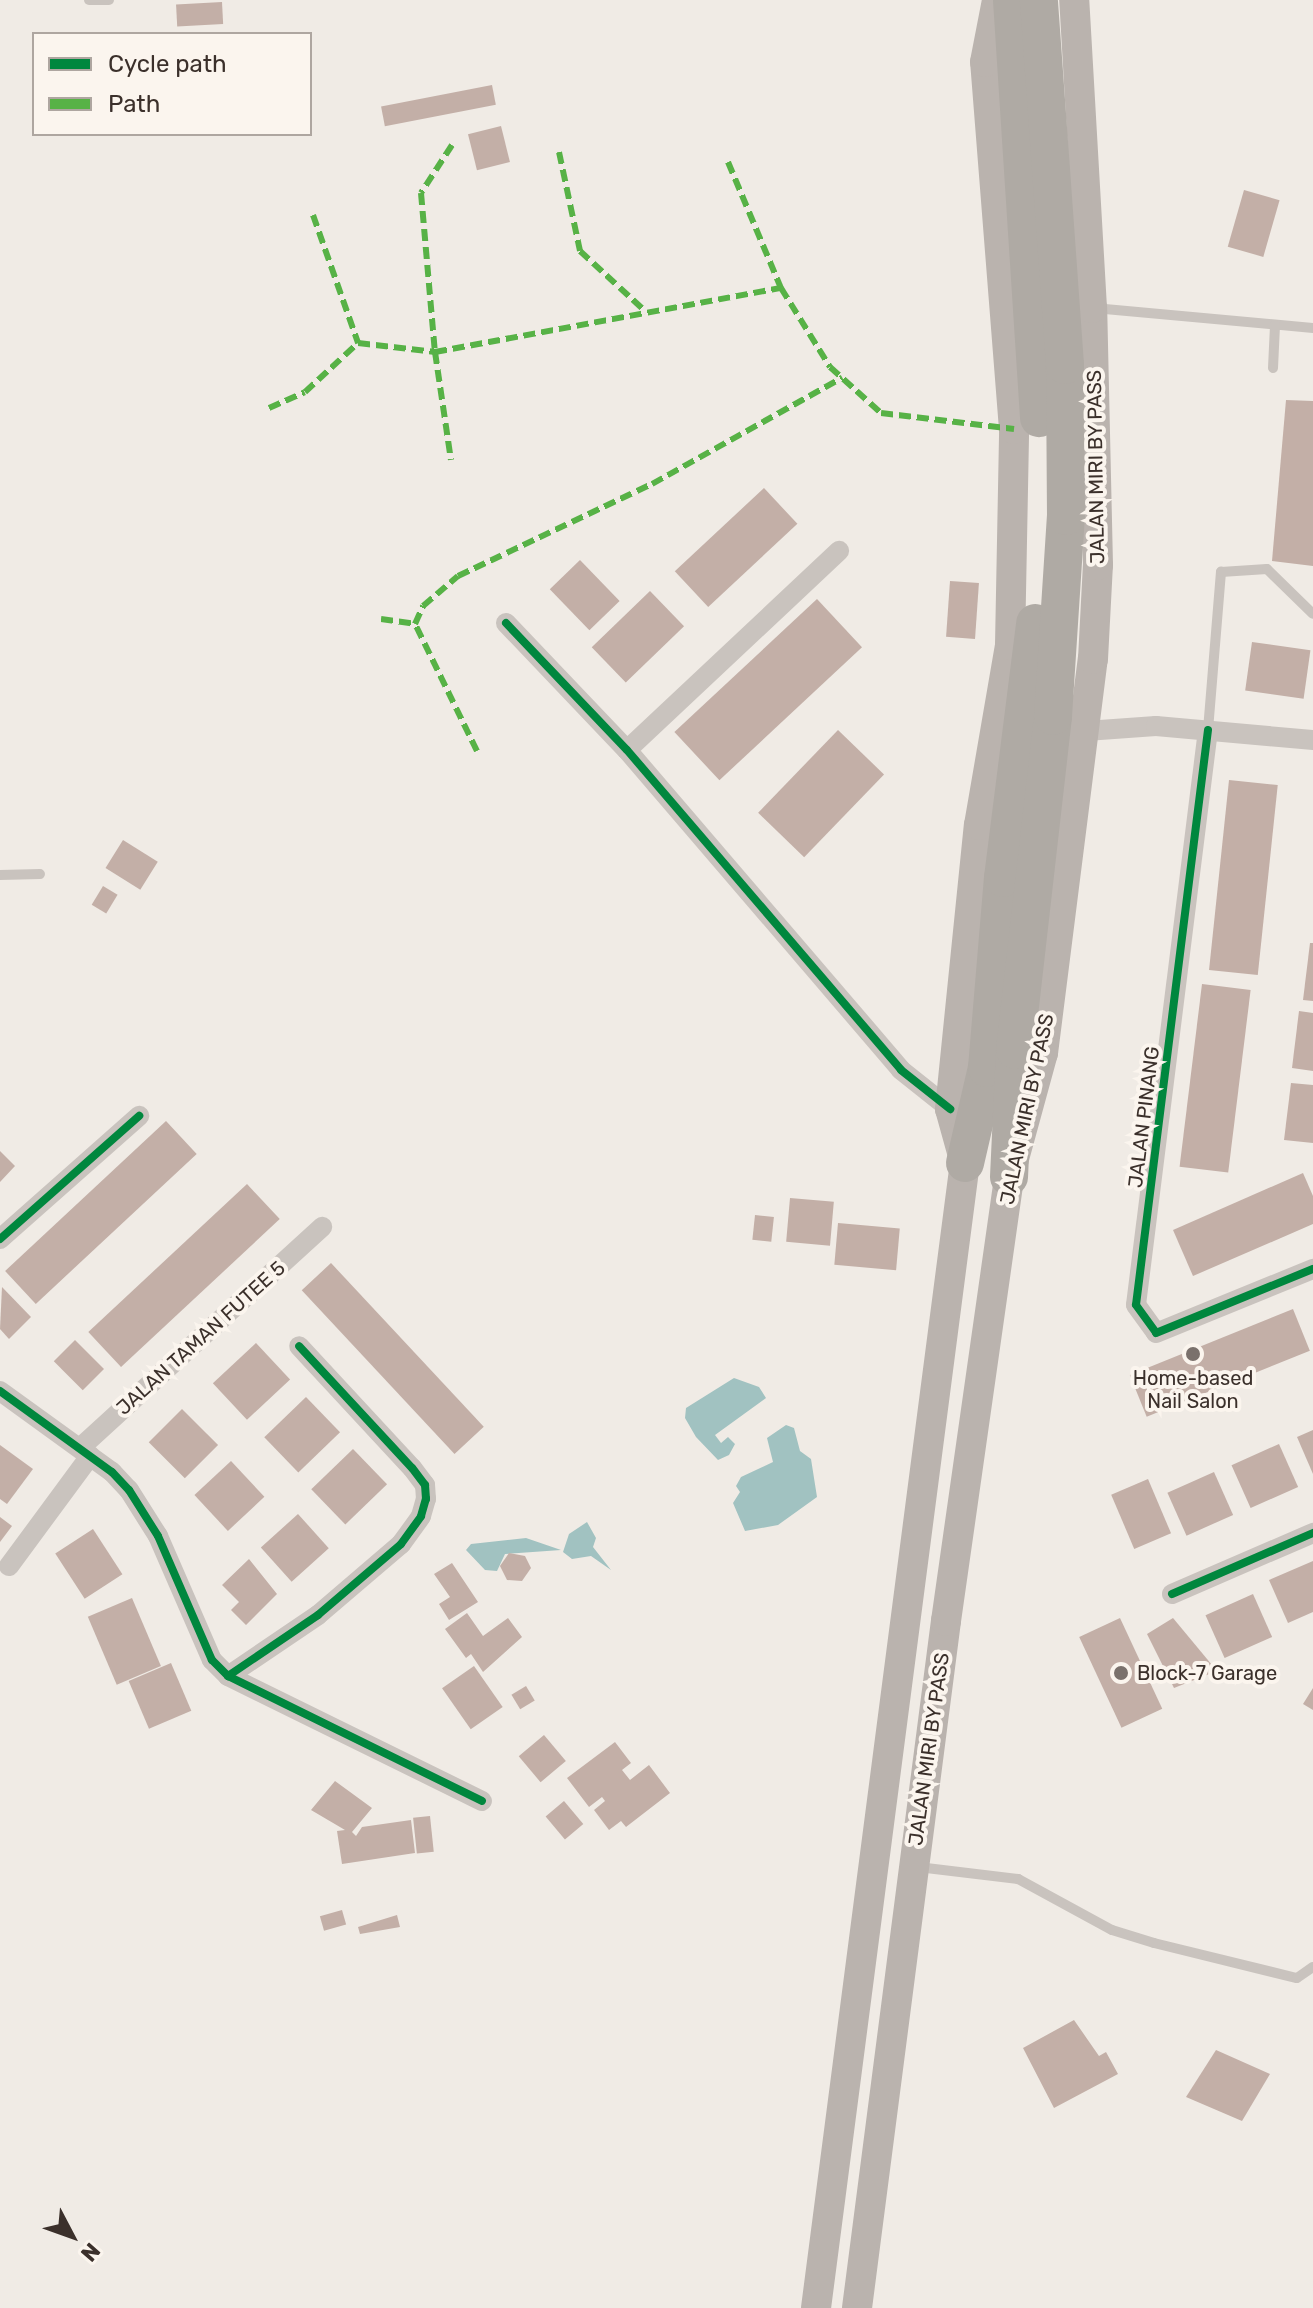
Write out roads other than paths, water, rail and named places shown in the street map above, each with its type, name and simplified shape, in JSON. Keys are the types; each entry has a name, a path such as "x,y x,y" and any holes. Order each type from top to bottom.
{"highway":[{"path":"965,1163 987,1068 1003,878 1035,636 1041,502 1039,376 1012,0"},
{"path":"1009,1177 1015,1050 1053,716 1066,516 1065,365 1039,0"}],"main road":[{"path":"816,2308 965,1163 950,1109 979,825 1010,645 1014,429 985,62 977,0"},
{"path":"985,62 997,0"},
{"name":"JALAN MIRI BY PASS","path":"857,2308 913,1866 1009,1177 1043,1053 1086,731 1098,565 1092,308 1074,0"}],"street":[{"path":"627,750 839,551"},
{"path":"506,623 627,750 901,1070 950,1109"},
{"path":"1086,731 1156,726 1313,740"},
{"name":"JALAN PINANG","path":"1208,730 1136,1305 1156,1333 1313,1269"},
{"path":"0,1239 139,1116"},
{"name":"JALAN TAMAN FUTEE 5","path":"9,1566 85,1452 322,1227"},
{"path":"228,1676 318,1615 401,1544 421,1516 426,1499 425,1485 412,1468 299,1346"},
{"path":"0,1391 85,1452 129,1490 158,1536 212,1660 228,1676 482,1801"},
{"path":"1172,1594 1313,1533"}],"lane":[{"path":"89,0 109,0"},
{"path":"1092,308 1313,328"},
{"path":"1273,368 1275,325"},
{"path":"1208,730 1221,572 1267,569 1313,614"},
{"path":"0,875 40,874"},
{"path":"913,1866 1018,1879 1112,1930 1154,1943 1297,1978 1313,1967"}],"water":[{"path":"734,1378 759,1387 766,1398 715,1435 721,1443 728,1437 735,1444 729,1455 718,1460 696,1437 685,1418 686,1408"},
{"path":"786,1425 794,1428 800,1451 811,1459 817,1497 778,1525 745,1531 733,1503 740,1492 736,1486 741,1477 773,1462 767,1438"},
{"path":"587,1522 596,1538 593,1547 611,1570 591,1556 572,1559 563,1552 569,1534"},
{"path":"526,1538 561,1550 505,1554 497,1571 485,1570 466,1550 471,1544"}],"place":[{"name":"Home-based Nail Salon","path":"1193,1354"},
{"name":"Block-7 Garage","path":"1121,1673"}]}
